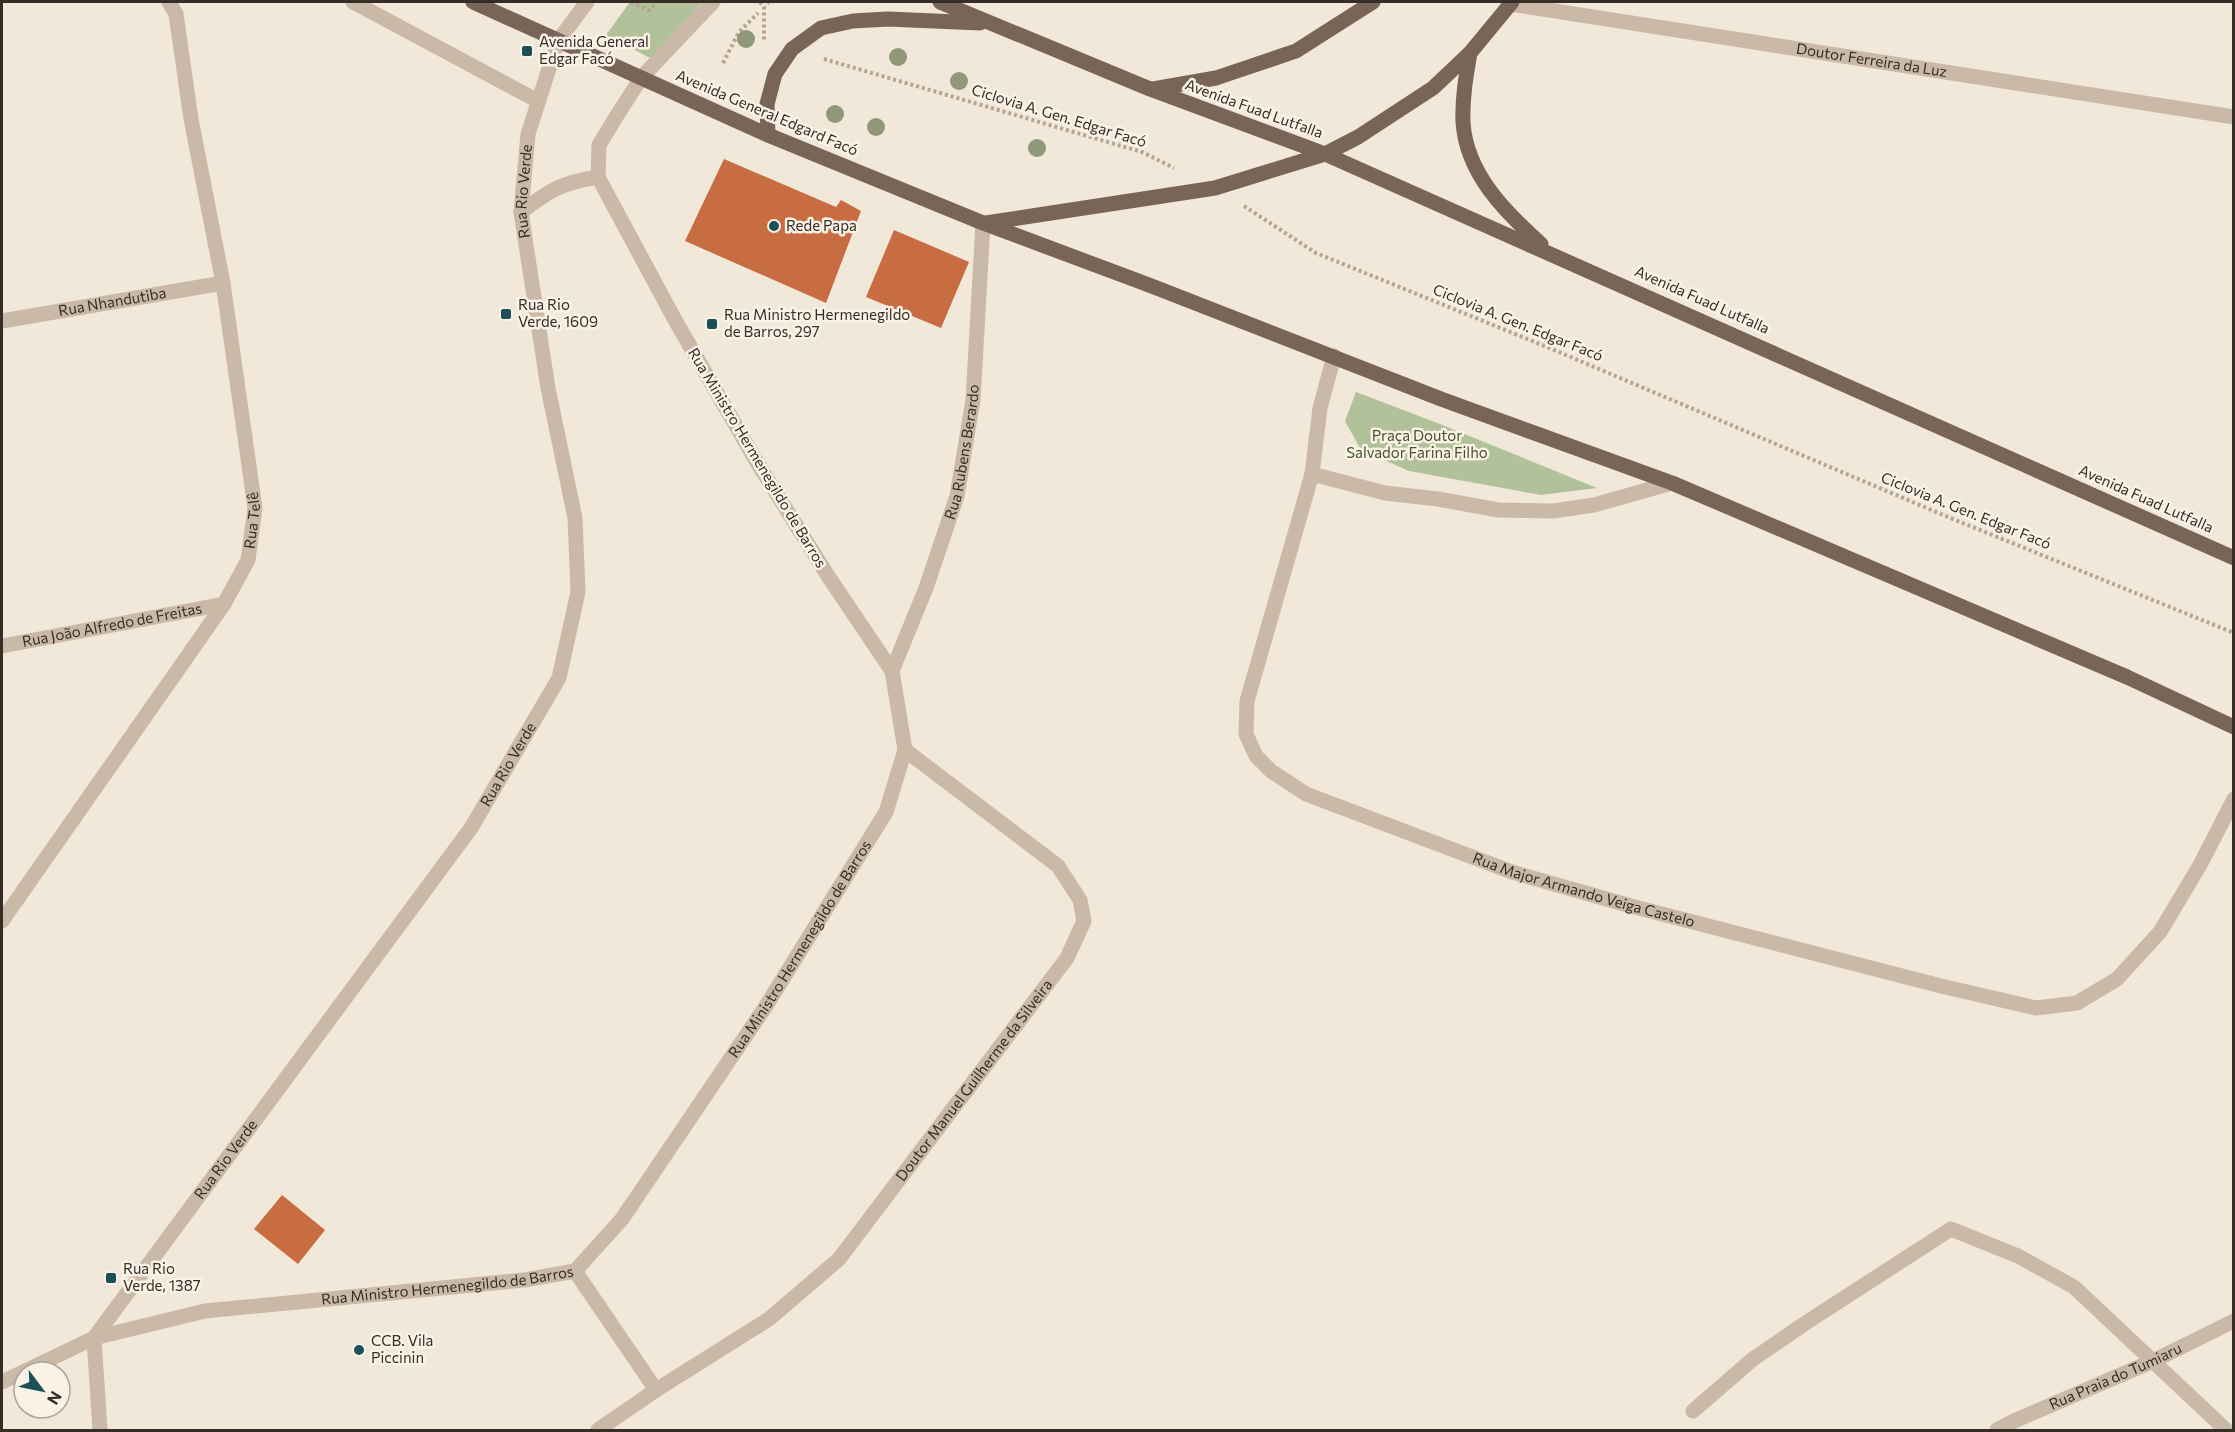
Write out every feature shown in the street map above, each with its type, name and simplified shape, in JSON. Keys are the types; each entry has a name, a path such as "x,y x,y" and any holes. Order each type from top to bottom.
{"main road":[{"name":"Avenida General Edgard Facó","path":"473,2 768,135 983,224"},
{"path":"940,2 1150,89 1216,78 1296,51 1373,2"},
{"path":"983,224 1215,188 1325,154 1358,137 1432,88 1470,53 1511,3"},
{"path":"768,135 767,104 775,74 792,49 821,28 853,21 888,19 989,23"},
{"path":"1470,53 1464,92 1463,123 1468,152 1479,176 1497,200 1552,254"},
{"name":"Avenida Fuad Lutfalla","path":"1150,89 1325,154 2234,558"},
{"path":"983,224 1149,285 1441,399 1672,483 2127,677 2234,728"}],"street":[{"path":"353,2 538,101"},
{"name":"Rua Rio Verde","path":"94,1338 471,828 559,678 578,592 575,518 548,388 521,212 528,134 538,101 558,41 587,2"},
{"path":"521,212 549,190 576,180 598,177 598,145 641,78 713,2"},
{"name":"Doutor Ferreira da Luz","path":"1511,3 2234,117"},
{"name":"Rua Telê","path":"2,921 224,604 248,560 255,508 223,283 172,8"},
{"name":"Rua Ministro Hermenegildo de Barros","path":"2,1382 94,1338 205,1311 513,1281 575,1271 622,1219 766,1006 885,812 905,750 892,671 828,576 758,464 675,320 598,177"},
{"name":"Rua Rubens Berardo","path":"892,671 926,588 957,496 973,400 983,224"},
{"name":"Rua Nhandutiba","path":"2,321 223,283"},
{"name":"Rua Major Armando Veiga Castelo","path":"1334,356 1320,408 1312,474 1247,701 1246,734 1256,756 1271,771 1306,794 1512,872 1665,915 1941,987 2036,1008 2077,1004 2117,979 2160,932 2200,865 2234,799"},
{"path":"1312,474 1384,493 1438,499 1498,510 1553,511 1594,505 1672,483"},
{"name":"Rua João Alfredo de Freitas","path":"2,645 224,604"},
{"name":"Doutor Manuel Guilherme da Silveira","path":"598,1431 656,1390 768,1319 838,1259 1067,958 1084,921 1080,900 1058,866 905,750"},
{"path":"1693,1411 1753,1359 1951,1229 2018,1256 2074,1287 2226,1431"},
{"path":"575,1271 656,1390"},
{"name":"Rua Praia do Tumiaru","path":"1997,1431 2014,1421 2153,1361 2234,1321"},
{"path":"94,1338 100,1431"}],"path":[{"path":"631,2 650,10 657,2"},
{"path":"723,63 739,32 758,13"},
{"name":"Ciclovia A. Gen. Edgar Facó","path":"792,49 1142,152 1215,188 1316,253 1546,347 1948,517 2234,633"}],"green space":[{"path":"630,2 702,2 654,60 606,35"},
{"name":"Praça Doutor Salvador Farina Filho","path":"1356,392 1597,488 1541,495 1409,471 1361,450 1345,421"}],"building":[{"name":"Rede Papa","path":"724,159 836,207 841,200 861,211 826,303 685,241"},
{"name":"Rede Papa","path":"894,230 969,262 941,328 866,297"},
{"path":"282,1195 325,1230 298,1264 254,1229"}],"place":[{"name":"Avenida General Edgar Facó","path":"527,51"},
{"name":"Rede Papa","path":"774,226"},
{"name":"Rua Rio Verde, 1609","path":"506,314"},
{"name":"Rua Ministro Hermenegildo de Barros, 297","path":"712,324"},
{"name":"Rua Rio Verde, 1387","path":"111,1278"},
{"name":"CCB. Vila Piccinin","path":"359,1350"}]}
